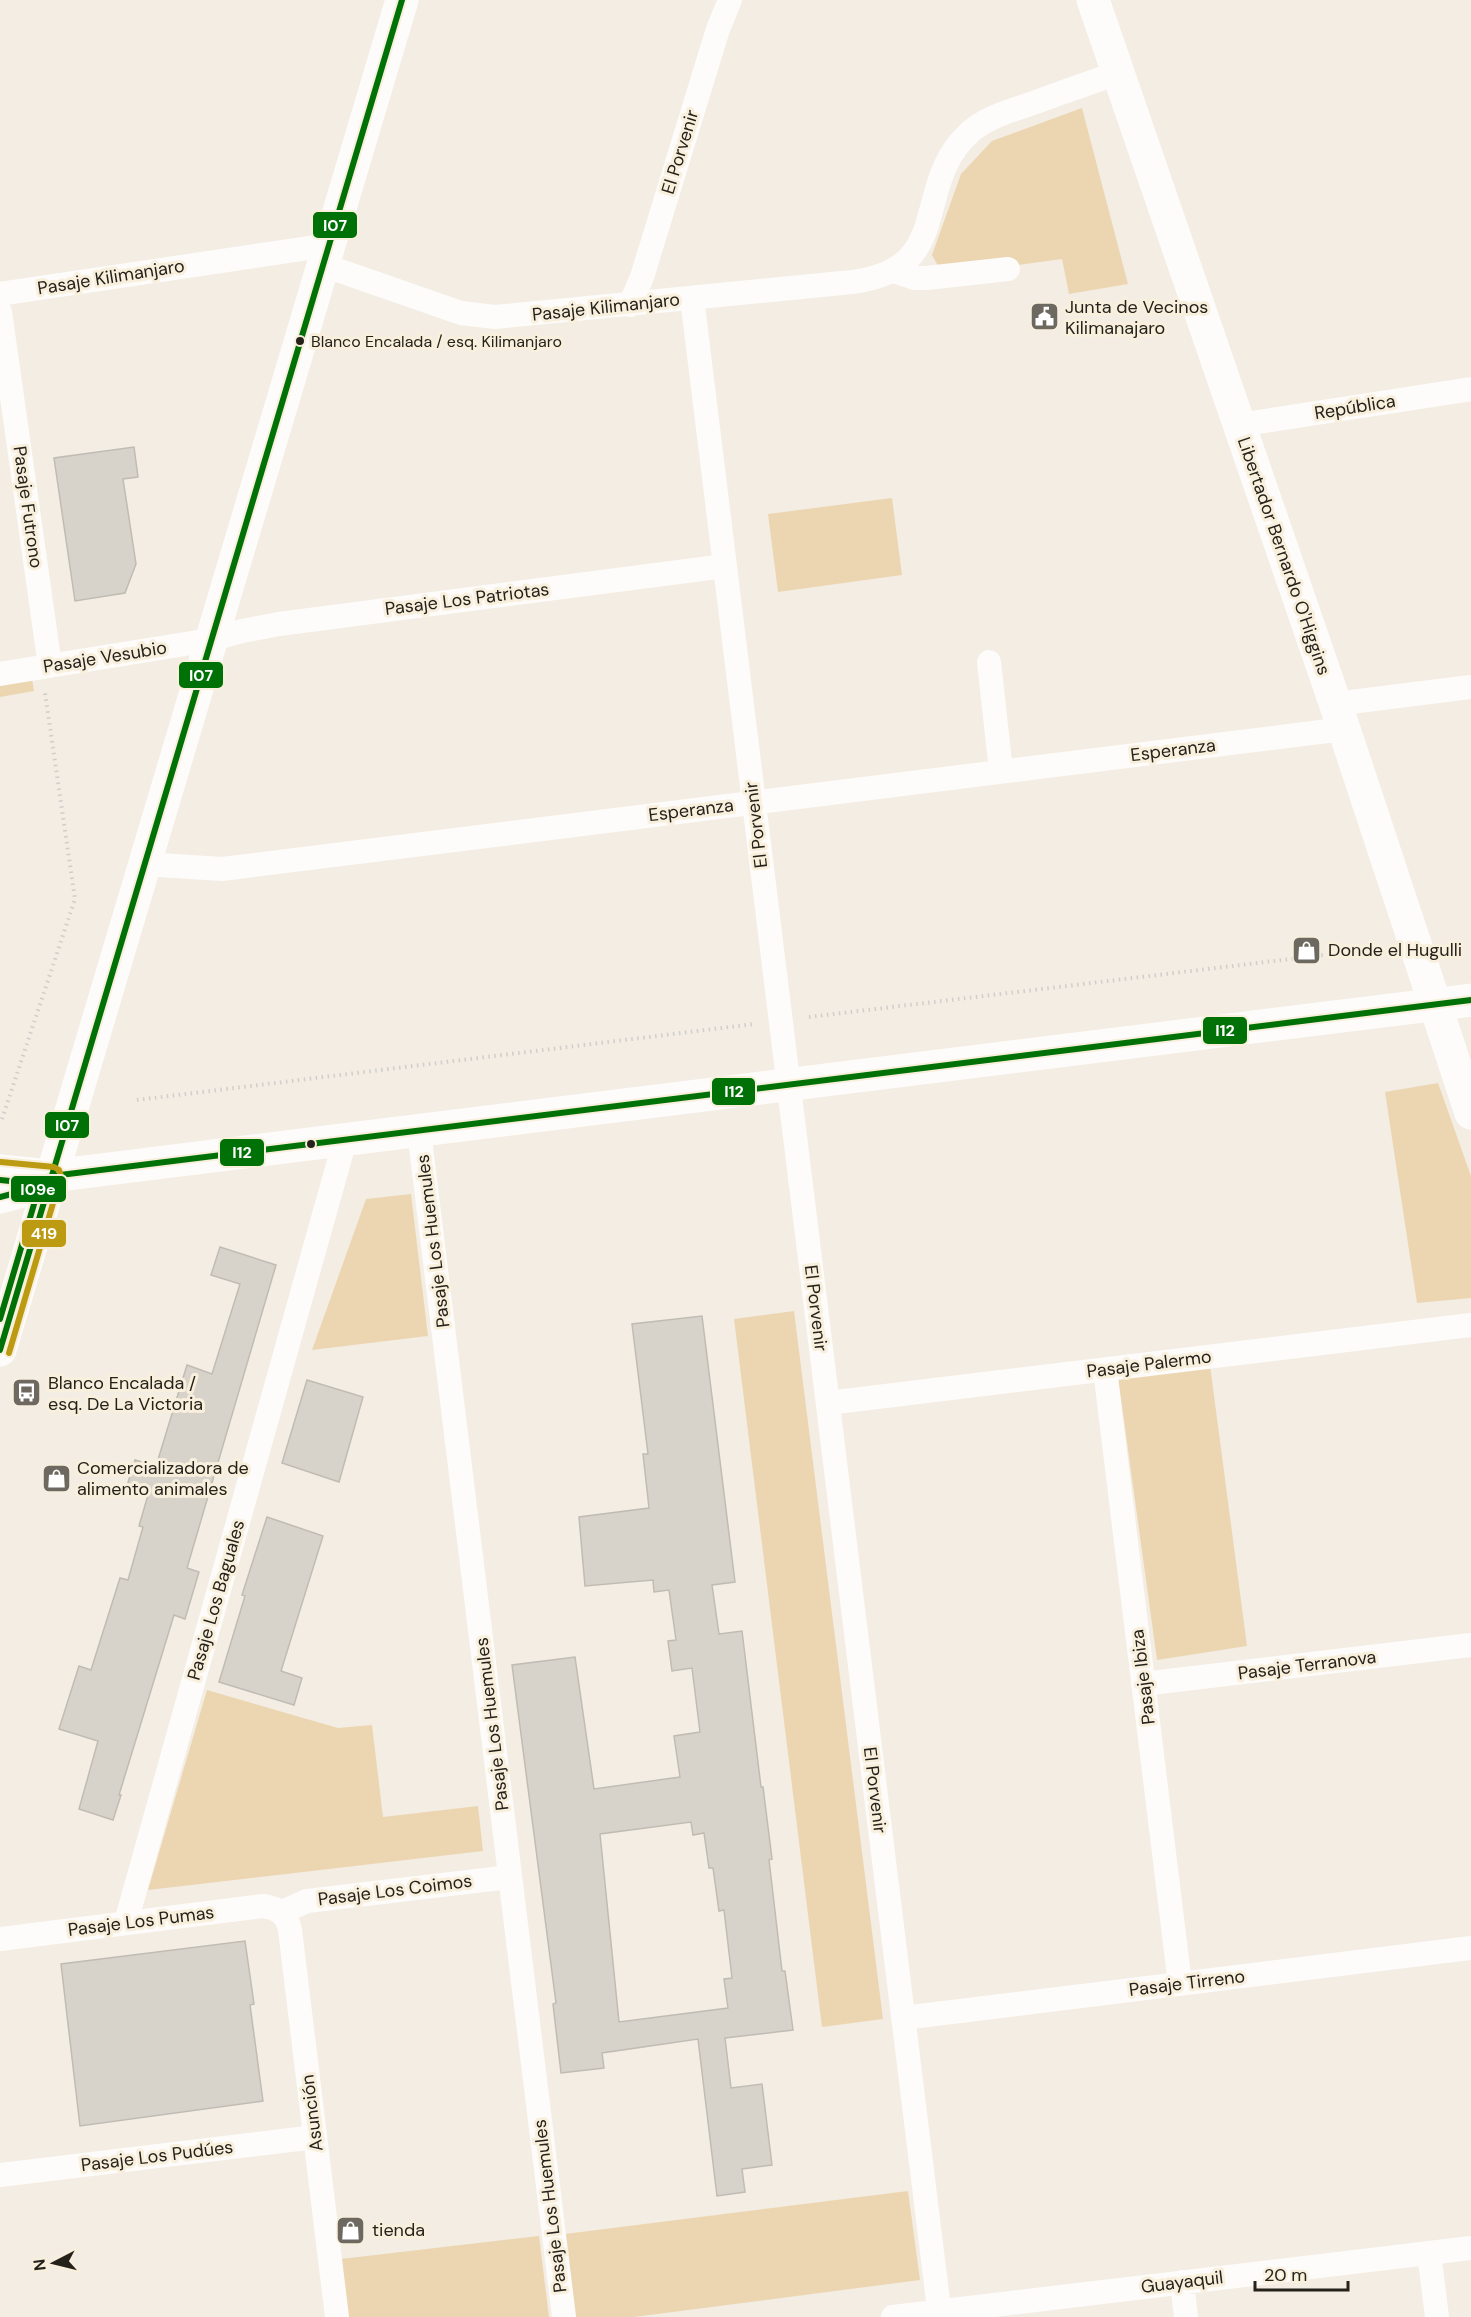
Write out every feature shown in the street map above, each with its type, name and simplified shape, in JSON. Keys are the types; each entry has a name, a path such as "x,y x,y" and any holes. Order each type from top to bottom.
{"street":[{"path":"3,1323 51,1176 402,0"},
{"name":"El Porvenir","path":"630,305 644,270 718,29 730,0"},
{"name":"Libertador Bernardo O'Higgins","path":"1093,0 1340,716 1471,1113"},
{"name":"Pasaje Kilimanjaro","path":"0,294 326,255 461,313 512,317 868,280 894,271 905,263 922,240 945,164 972,130 998,115 1118,73"},
{"path":"894,271 915,278 927,278 1008,269"},
{"name":"El Porvenir","path":"692,298 940,2314"},
{"name":"Pasaje Futrono","path":"0,312 46,667"},
{"name":"República","path":"1239,425 1471,389"},
{"name":"Pasaje Los Patriotas","path":"210,640 279,624 724,566"},
{"name":"Pasaje Vesubio","path":"0,674 210,640"},
{"path":"989,662 1001,771"},
{"name":"Esperanza","path":"144,864 222,869 1001,771 1340,716 1471,687"},
{"path":"0,1171 51,1176 1471,1000"},
{"name":"Pasaje Los Huemules","path":"419,1131 564,2317"},
{"name":"Pasaje Los Baguales","path":"126,1922 345,1140"},
{"path":"0,1197 19,1192 51,1176"},
{"name":"Pasaje Palermo","path":"828,1403 1471,1325"},
{"name":"Pasaje Ibiza","path":"1105,1370 1180,1984"},
{"name":"Pasaje Terranova","path":"1143,1684 1471,1646"},
{"name":"Pasaje Los Coimos","path":"282,1912 307,1901 510,1877"},
{"name":"Pasaje Los Pumas","path":"0,1939 263,1906 273,1907 282,1912"},
{"name":"Asunción","path":"282,1912 288,1920 290,1930 337,2317"},
{"name":"Pasaje Tirreno","path":"903,2018 1471,1948"},
{"name":"Pasaje Los Pudúes","path":"0,2175 315,2137"},
{"name":"Guayaquil","path":"893,2317 940,2314 1182,2282 1471,2248"},
{"path":"1429,2253 1437,2317"},
{"path":"1182,2282 1186,2317"}],"path":[{"path":"2,1119 75,899 46,667"}],"shaded area":[{"path":"1082,108 1128,284 1069,294 1062,259 943,275 932,255 961,174 992,141"},
{"path":"892,498 902,575 778,592 768,514"},
{"path":"31,673 34,691 0,697 0,678"},
{"path":"1438,1083 1471,1176 1471,1298 1417,1303 1385,1092"},
{"path":"411,1194 428,1336 312,1350 366,1199"},
{"path":"794,1311 883,2019 822,2027 734,1319"},
{"path":"1210,1365 1247,1646 1157,1660 1118,1377"},
{"path":"207,1690 338,1728 372,1725 383,1817 478,1806 483,1851 148,1890"},
{"path":"908,2191 920,2280 634,2317 575,2317 565,2234"},
{"path":"539,2236 549,2317 348,2317 341,2259"}],"building":[{"path":"134,447 138,477 123,479 136,564 125,593 75,601 54,458"},
{"path":"220,1247 276,1265 187,1568 199,1572 185,1619 174,1615 113,1820 79,1809 98,1741 59,1729 79,1666 91,1670 120,1578 128,1580 143,1527 139,1526 148,1495 126,1489 135,1460 156,1466 187,1365 212,1374 240,1284 211,1275"},
{"path":"702,1316 735,1582 712,1585 719,1634 742,1631 772,1859 769,1860 782,1971 785,1971 793,2030 725,2038 731,2088 762,2084 772,2165 742,2169 745,2192 717,2196 698,2039 602,2053 604,2068 561,2073 553,2004 556,2003 512,1665 575,1657 594,1789 680,1777 674,1736 700,1732 692,1668 672,1671 668,1641 676,1640 669,1590 654,1592 653,1580 585,1586 579,1517 649,1508 643,1454 648,1454 632,1324","holes":["691,1822 693,1835 704,1833 709,1868 713,1868 719,1911 724,1910 732,1978 724,1979 728,2008 619,2022 600,1834"]},
{"path":"307,1380 363,1397 339,1482 282,1463"},
{"path":"267,1517 323,1536 281,1671 302,1678 294,1705 219,1682 245,1596 242,1595"},
{"path":"245,1941 254,2004 250,2005 263,2101 80,2126 61,1964"}],"transit line":[{"name":"I07","path":"0,1350 402,0"},
{"name":"I12","path":"0,1197 19,1192 52,1176 1471,1000"},
{"name":"419","path":"1,1162 54,1167 59,1170 61,1176 9,1353"},
{"name":"I09e","path":"0,1180 40,1184 0,1319"}],"place":[{"name":"Junta de Vecinos Kilimanajaro","path":"1044,317"},
{"name":"Blanco Encalada / esq. Kilimanjaro","path":"300,341"},
{"name":"Donde el Hugulli","path":"1307,950"},
{"name":"Blanco Encalada / esq. De La Victoria","path":"27,1393"},
{"name":"Comercializadora de alimento animales","path":"56,1478"},
{"name":"tienda","path":"351,2230"}]}
